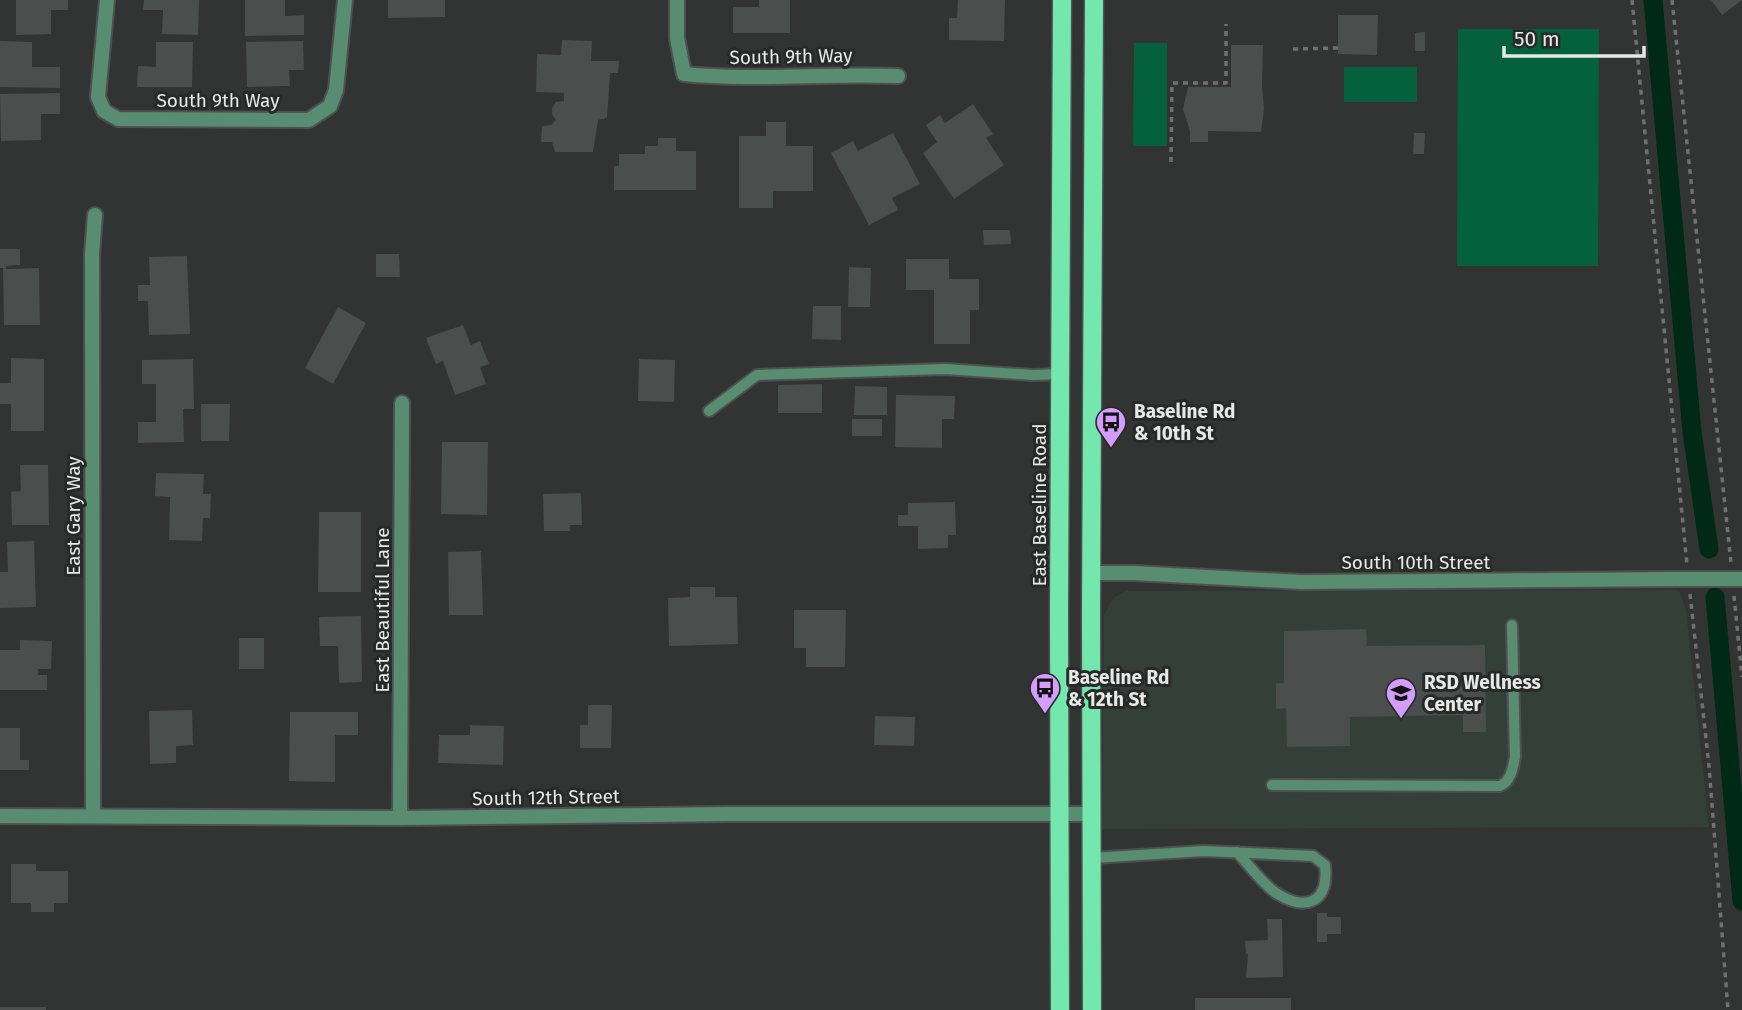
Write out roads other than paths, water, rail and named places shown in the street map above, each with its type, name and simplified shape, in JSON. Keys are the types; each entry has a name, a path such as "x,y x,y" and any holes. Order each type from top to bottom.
{"main road":[{"name":"East Baseline Road","path":"1060,1010 1062,0"},
{"path":"1092,1010 1094,0"},
{"path":"1062,164 1094,164"},
{"path":"1059,572 1091,573"}],"street":[{"name":"South 9th Way","path":"107,0 98,97 104,110 118,119 309,120 330,106 336,90 345,0"},
{"name":"South 9th Way","path":"677,0 677,37 684,74 714,77 854,74 898,76"},
{"name":"East Gary Way","path":"93,816 92,254 95,215"},
{"name":"East Beautiful Lane","path":"400,818 402,403"},
{"name":"South 10th Street","path":"1091,573 1301,582 1742,579"},
{"name":"South 12th Street","path":"0,816 400,818 1092,814"}],"lane":[{"path":"709,411 757,375 945,369 1033,375 1060,374"},
{"path":"1272,785 1500,786 1506,783 1512,771 1514,757 1512,625"},
{"path":"1092,858 1204,851 1237,852 1312,856 1325,865 1326,881 1323,893 1311,901 1295,901 1275,892 1237,852"}],"waterway":[{"path":"1653,0 1692,432 1709,549"},
{"path":"1715,597 1742,901"}],"place":[{"name":"Baseline Rd & 10th St","path":"1111,449"},
{"name":"Baseline Rd & 12th St","path":"1045,715"},
{"name":"RSD Wellness Center","path":"1401,720"}]}
